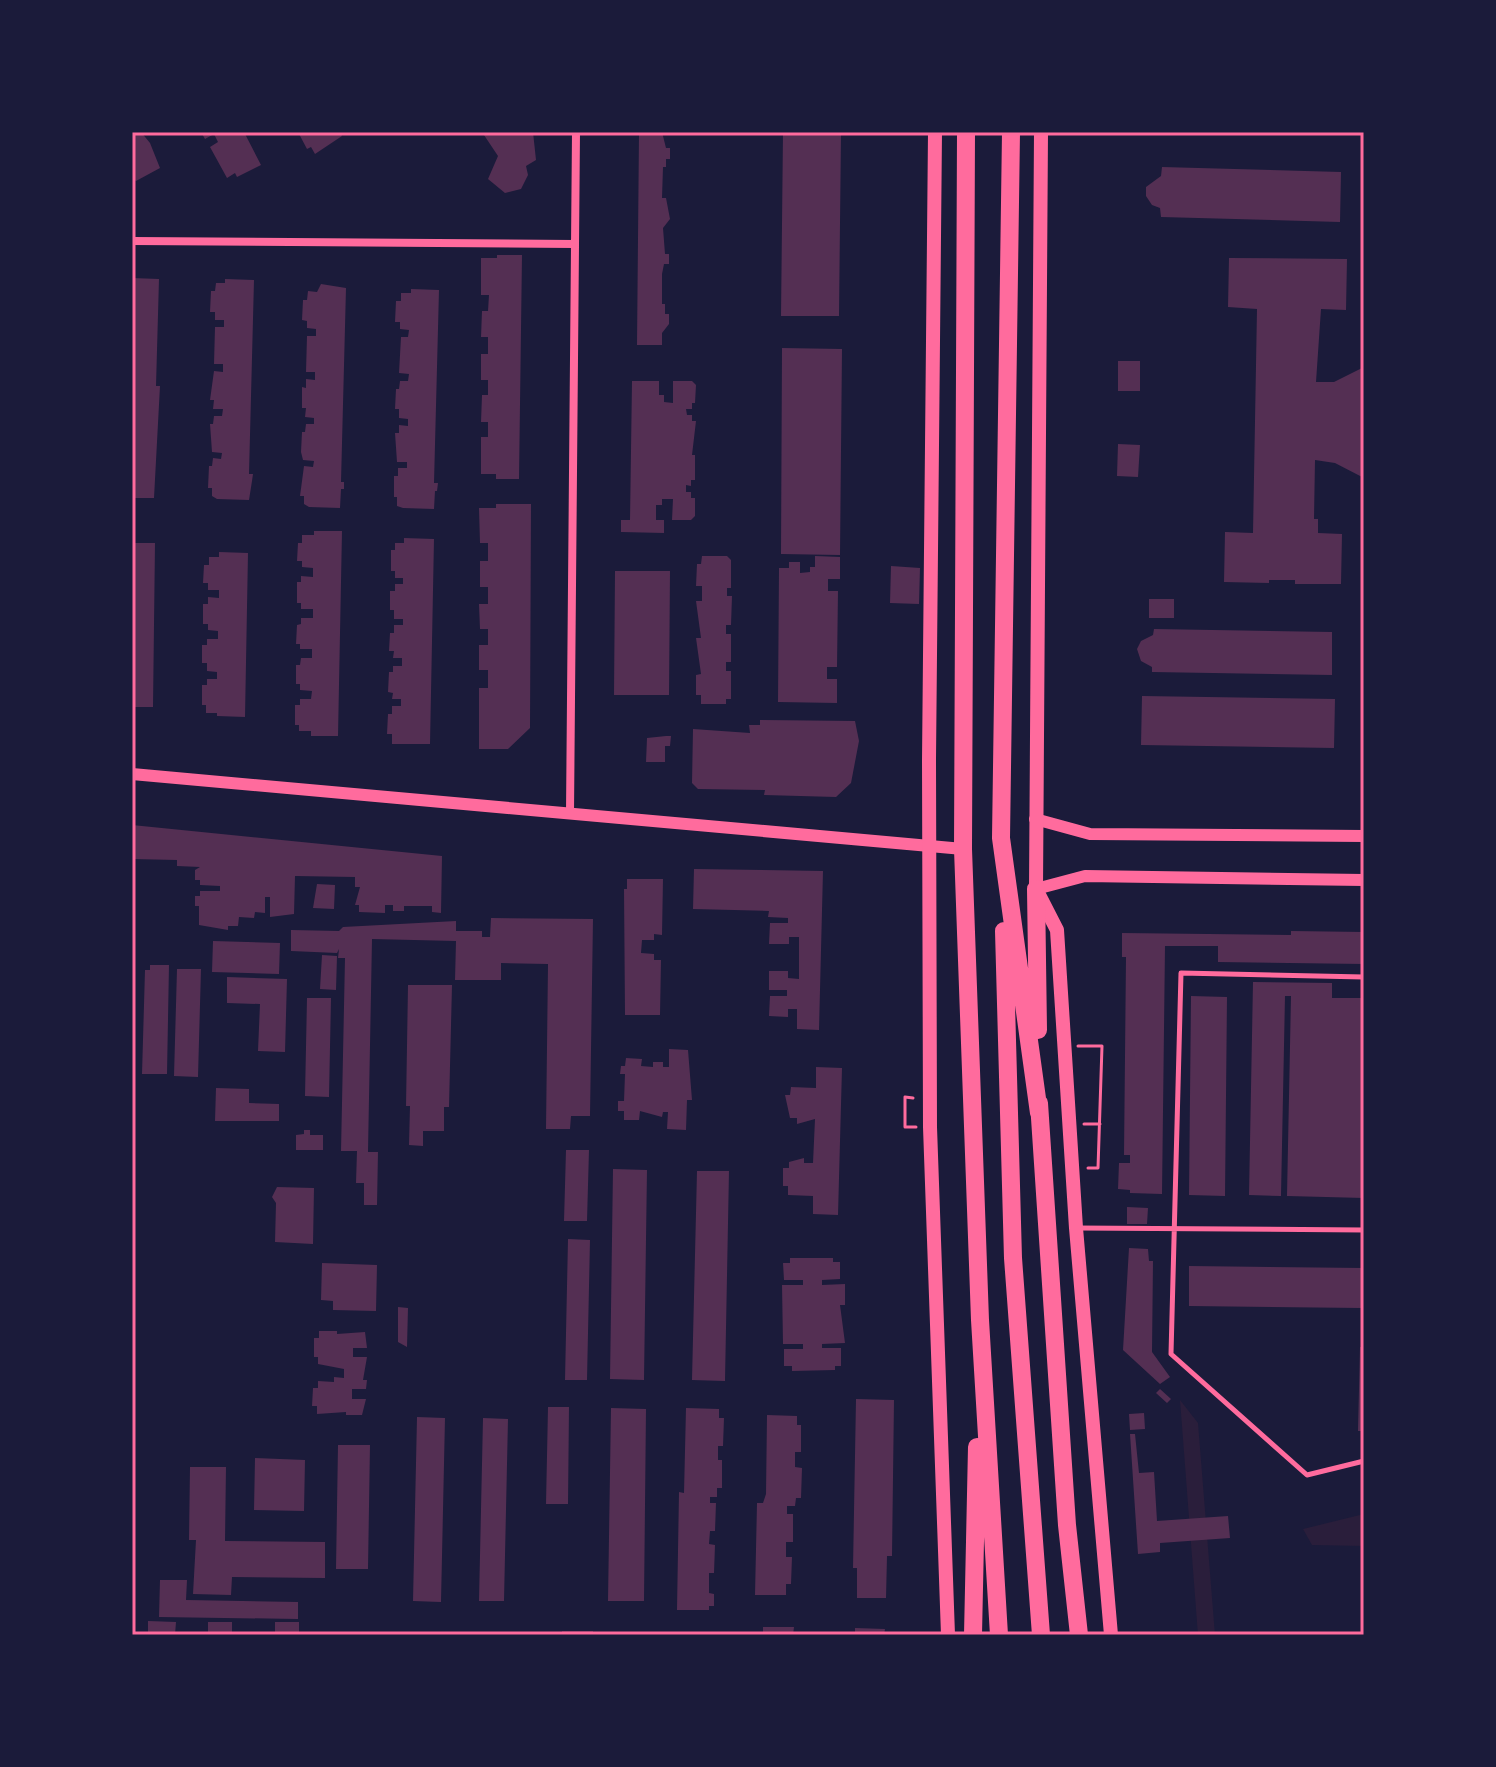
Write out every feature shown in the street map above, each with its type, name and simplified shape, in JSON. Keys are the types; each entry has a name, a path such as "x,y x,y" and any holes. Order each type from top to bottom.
{"highway":[{"path":"966,132 963,849 980,1320 999,1635"},
{"path":"1011,132 1001,838 1013,1258 1037,1545 1041,1635"},
{"path":"1001,838 1039,1113"},
{"path":"1036,889 1039,1113 1067,1525 1070,1635"},
{"path":"973,1635 980,1320"},
{"path":"1067,1525 1079,1635"}],"main road":[{"path":"935,132 928,846 930,1127 948,1635"},
{"path":"1041,132 1036,889 1057,930 1062,1046 1111,1635"}],"street":[{"path":"570,813 576,132"},
{"path":"132,241 575,244"},
{"path":"132,774 963,849"},
{"path":"1035,819 1090,834 1364,836"},
{"path":"1036,889 1085,876 1364,880"}],"lane":[{"path":"1364,977 1181,973 1171,1354 1307,1475 1364,1461"},
{"path":"1076,1228 1364,1230"}],"path":[{"path":"1062,1046 1102,1046 1098,1168"},
{"path":"905,1127 905,1097 914,1098 913,1110"}],"shaded area":[{"path":"1180,1400 1198,1423 1215,1635 1198,1635"},
{"path":"1364,1514 1364,1546 1312,1545 1303,1529"}],"building":[{"path":"132,132 141,132 150,143 160,168 136,181 132,178"},
{"path":"201,132 244,132 261,165 237,177 235,173 227,178 210,147 218,142 214,134 205,139"},
{"path":"298,132 340,132 342,136 315,154 311,147 307,149"},
{"path":"482,132 533,132 536,160 526,166 528,175 521,189 505,193 488,179 498,156"},
{"path":"639,132 662,132 666,148 670,148 670,159 666,159 666,167 663,167 662,198 666,198 670,219 663,228 669,264 664,264 662,274 662,304 665,304 665,314 669,314 669,324 662,333 662,345 637,345"},
{"path":"783,132 841,133 839,316 781,316"},
{"path":"1162,167 1341,172 1340,222 1161,217 1160,208 1152,205 1146,196 1146,187 1161,176"},
{"path":"497,255 522,255 519,479 496,479 496,474 481,474 481,437 488,437 488,422 481,422 482,395 488,395 488,380 481,380 481,354 488,354 488,337 481,337 482,311 488,311 489,295 481,295 481,258 497,258"},
{"path":"1229,258 1347,259 1346,310 1321,309 1316,382 1334,382 1364,367 1364,478 1335,463 1315,460 1314,519 1318,519 1318,533 1342,534 1341,584 1295,584 1295,580 1224,582 1225,532 1253,533 1257,309 1228,307"},
{"path":"132,278 159,279 156,386 160,386 154,498 132,498"},
{"path":"225,279 254,280 249,474 253,474 249,500 217,499 212,496 212,488 208,488 209,466 212,466 213,458 221,459 222,453 212,452 210,424 213,424 214,416 222,416 223,409 213,409 214,400 210,400 214,371 223,372 223,364 214,364 215,327 224,327 224,320 215,320 215,312 210,312 211,291 215,291 216,283 225,283"},
{"path":"321,284 346,288 341,482 344,482 344,489 341,489 340,508 309,507 304,504 304,496 300,496 304,466 313,467 314,461 303,460 301,452 302,432 305,432 306,424 314,424 314,418 305,417 306,408 302,408 302,387 306,388 306,379 315,380 315,372 306,372 307,336 316,336 316,329 307,328 307,321 302,320 303,300 307,300 308,291 317,292"},
{"path":"411,289 439,290 434,483 438,483 434,509 403,508 397,506 397,497 394,497 394,476 398,476 398,468 407,468 407,462 397,462 395,433 399,433 399,425 408,426 408,419 399,418 399,409 395,409 396,389 399,389 400,381 408,381 409,374 399,373 401,337 408,337 409,330 400,329 400,322 395,322 396,301 401,301 401,293 411,293"},
{"path":"782,348 842,349 840,555 781,554"},
{"path":"1118,361 1140,361 1140,391 1118,391"},
{"path":"632,381 659,381 659,395 664,395 664,402 673,403 673,381 692,381 696,385 695,403 692,403 692,409 686,409 687,415 692,415 692,421 696,421 692,455 695,455 695,480 691,480 691,486 686,485 686,492 691,492 691,498 695,498 695,516 691,520 672,520 673,499 662,499 662,505 656,505 656,520 664,520 664,533 621,532 621,520 630,520"},
{"path":"1118,444 1140,445 1138,477 1117,476"},
{"path":"496,504 531,504 530,728 508,749 479,749 479,688 488,688 488,670 479,670 479,645 488,645 488,629 480,629 479,604 488,604 488,587 480,587 480,561 488,561 488,543 480,543 479,508 496,508"},
{"path":"314,531 342,531 338,736 311,736 311,731 299,731 299,725 295,725 295,705 300,705 300,699 311,699 312,691 300,690 300,684 296,684 296,665 300,665 301,658 312,658 312,649 300,649 300,644 296,644 297,625 301,624 301,618 313,618 313,609 301,609 301,603 297,603 297,582 301,582 301,576 313,577 313,568 302,567 302,561 297,561 298,543 302,543 302,535 314,535"},
{"path":"404,538 434,539 430,744 392,744 392,734 387,734 388,714 392,714 392,706 401,706 401,699 392,699 393,693 388,692 389,672 393,672 393,666 402,666 402,658 393,658 394,651 389,651 390,633 394,633 394,625 403,625 403,619 394,619 394,610 390,610 390,591 395,591 395,584 403,584 403,578 395,578 395,571 391,571 391,550 395,550 395,543 404,543"},
{"path":"132,543 155,543 153,707 132,707"},
{"path":"219,552 248,553 245,717 206,713 206,705 202,705 202,685 207,685 207,679 217,679 217,672 207,671 207,663 202,663 202,645 207,645 207,639 218,639 218,631 208,630 208,624 203,624 203,604 208,604 208,597 219,598 219,590 208,590 208,583 203,583 204,565 209,565 209,557 219,557"},
{"path":"702,556 727,556 731,560 731,588 727,588 727,596 732,596 731,625 726,625 726,634 731,634 731,662 726,662 726,671 731,671 731,699 726,699 726,704 701,704 701,695 696,695 696,675 701,674 696,638 701,638 696,601 702,601 702,586 696,586 697,564 701,564"},
{"path":"815,556 840,557 840,579 828,579 828,591 838,591 837,667 827,667 827,679 837,679 837,703 778,702 779,568 789,568 789,562 800,562 800,573 810,572 810,567 815,567"},
{"path":"891,566 920,568 919,604 890,603"},
{"path":"615,571 670,571 669,695 614,695"},
{"path":"1149,599 1174,599 1174,618 1149,618"},
{"path":"1154,629 1332,632 1332,675 1152,672 1152,667 1141,661 1137,649 1141,641 1153,635"},
{"path":"1142,696 1335,699 1334,748 1141,745"},
{"path":"760,720 855,721 859,741 851,783 836,797 764,795 765,790 698,789 692,783 693,729 750,733 749,725 760,725"},
{"path":"671,736 670,746 665,746 665,762 646,762 647,738"},
{"path":"132,825 442,856 441,913 432,912 432,906 404,906 404,911 393,911 393,905 385,905 385,913 359,912 359,905 355,905 360,887 355,887 355,877 295,876 294,914 270,917 270,897 265,897 265,913 255,912 254,918 239,917 238,926 228,926 228,930 199,925 199,906 195,906 195,896 200,896 200,891 220,891 220,886 200,885 200,880 195,880 195,870 200,867 177,866 177,860 132,859"},
{"path":"694,869 823,871 819,1030 797,1029 797,1009 788,1009 788,1017 769,1016 770,996 787,996 787,990 769,990 769,971 788,971 788,978 799,979 799,937 789,937 789,944 769,944 770,923 788,923 788,918 768,917 769,911 693,909"},
{"path":"627,879 663,879 662,935 654,934 654,940 642,940 641,953 654,954 654,960 661,960 660,1015 625,1015 624,889 627,889"},
{"path":"317,884 335,885 334,909 313,908"},
{"path":"491,918 593,919 590,1116 571,1116 570,1129 546,1129 548,964 501,963 501,980 455,980 456,941 372,939 368,1152 378,1152 377,1205 364,1205 364,1183 356,1183 357,1151 341,1151 345,958 338,958 339,949 337,953 291,951 291,930 339,931 343,927 456,921 456,931 482,931 482,937 490,937"},
{"path":"1291,931 1364,932 1364,964 1218,962 1218,946 1165,946 1162,1194 1130,1193 1130,1190 1118,1189 1119,1163 1130,1163 1130,1155 1124,1155 1126,957 1122,957 1122,933 1291,935"},
{"path":"213,941 280,943 279,974 212,972"},
{"path":"322,955 337,956 336,990 320,989"},
{"path":"150,965 169,965 167,1074 142,1074 145,970 150,970"},
{"path":"177,969 201,969 198,1077 174,1076"},
{"path":"227,977 287,979 285,1052 258,1051 260,1004 227,1003"},
{"path":"1253,982 1332,983 1332,998 1364,998 1364,1198 1287,1196 1291,996 1285,996 1281,1196 1249,1195"},
{"path":"408,985 452,985 449,1107 444,1107 444,1131 423,1131 423,1146 409,1145 410,1106 406,1106"},
{"path":"1191,996 1227,997 1225,1196 1189,1195"},
{"path":"307,998 331,998 329,1097 305,1096"},
{"path":"669,1049 688,1050 692,1100 687,1100 686,1130 667,1129 668,1112 663,1112 662,1117 640,1111 639,1120 624,1120 624,1111 618,1111 618,1101 624,1101 625,1074 620,1074 626,1058 642,1059 641,1066 653,1067 653,1062 663,1062 663,1067 669,1067"},
{"path":"816,1067 842,1068 838,1215 813,1214 813,1196 788,1195 788,1186 783,1186 783,1168 789,1168 789,1162 804,1158 804,1163 813,1163 815,1119 797,1124 797,1118 790,1118 785,1095 790,1095 791,1087 816,1088"},
{"path":"216,1088 249,1089 249,1103 279,1104 279,1121 215,1121"},
{"path":"304,1130 310,1130 310,1135 323,1135 323,1150 296,1150 296,1135 304,1134"},
{"path":"566,1150 589,1150 587,1221 564,1221"},
{"path":"613,1169 647,1170 644,1380 610,1379"},
{"path":"697,1171 729,1171 725,1381 692,1380"},
{"path":"277,1187 314,1188 313,1244 275,1242 276,1203 272,1197"},
{"path":"1127,1207 1148,1208 1147,1224 1127,1224"},
{"path":"568,1239 590,1240 587,1380 565,1380"},
{"path":"1129,1248 1148,1249 1149,1261 1153,1261 1152,1352 1170,1377 1160,1384 1123,1350"},
{"path":"790,1258 833,1258 833,1262 840,1262 840,1279 822,1280 822,1285 845,1284 845,1305 840,1305 845,1343 822,1344 822,1348 841,1348 841,1366 835,1366 835,1370 792,1371 792,1366 784,1366 784,1349 803,1349 803,1344 783,1344 782,1285 803,1285 803,1280 784,1280 783,1263 790,1263"},
{"path":"322,1263 377,1265 376,1311 333,1310 333,1301 321,1300"},
{"path":"1189,1266 1364,1268 1364,1328 1361,1328 1361,1308 1189,1306"},
{"path":"398,1307 408,1308 407,1347 398,1342"},
{"path":"319,1331 337,1331 337,1334 365,1332 367,1348 353,1348 353,1357 367,1357 363,1380 367,1380 366,1389 352,1389 352,1399 366,1399 362,1415 346,1415 346,1412 317,1414 317,1406 312,1406 313,1388 318,1388 318,1381 334,1382 334,1377 344,1378 344,1369 318,1364 318,1357 314,1357 314,1338 319,1338"},
{"path":"1360,1347 1364,1347 1364,1431 1358,1431"},
{"path":"1160,1389 1171,1399 1167,1403 1156,1393"},
{"path":"856,1399 894,1400 892,1556 887,1556 886,1598 857,1598 857,1568 853,1568"},
{"path":"548,1407 569,1407 568,1504 546,1504"},
{"path":"611,1408 646,1409 644,1601 608,1601"},
{"path":"686,1408 719,1409 719,1418 724,1418 723,1446 718,1446 718,1460 722,1460 722,1488 717,1488 717,1497 710,1497 710,1503 716,1503 715,1531 710,1531 709,1544 715,1545 714,1573 709,1573 709,1593 714,1594 714,1606 709,1606 709,1610 677,1610 679,1492 684,1493"},
{"path":"1144,1413 1145,1429 1130,1430 1129,1414"},
{"path":"767,1415 797,1416 797,1425 801,1425 801,1452 795,1452 795,1467 802,1468 801,1498 796,1498 795,1506 787,1506 787,1514 793,1514 793,1542 786,1542 786,1557 792,1557 791,1584 786,1584 786,1595 755,1595 757,1503 763,1503 766,1494"},
{"path":"417,1417 445,1418 441,1602 413,1601"},
{"path":"483,1418 508,1419 504,1601 479,1601"},
{"path":"1130,1434 1135,1434 1139,1473 1154,1472 1157,1521 1228,1516 1230,1538 1160,1543 1160,1552 1138,1554"},
{"path":"338,1445 370,1445 368,1569 336,1569"},
{"path":"255,1458 305,1460 304,1511 254,1510"},
{"path":"190,1467 226,1467 225,1541 325,1542 325,1578 232,1577 231,1595 193,1594 196,1540 189,1540"},
{"path":"160,1580 187,1580 186,1600 298,1602 298,1619 159,1617"},
{"path":"148,1621 176,1622 175,1635 148,1635"},
{"path":"208,1622 232,1622 232,1635 208,1635"},
{"path":"275,1622 299,1622 299,1635 275,1635"},
{"path":"763,1627 794,1627 793,1635 763,1635"},
{"path":"855,1628 885,1629 884,1635 855,1635"},
{"path":"562,1631 593,1631 593,1635 562,1635"}]}
